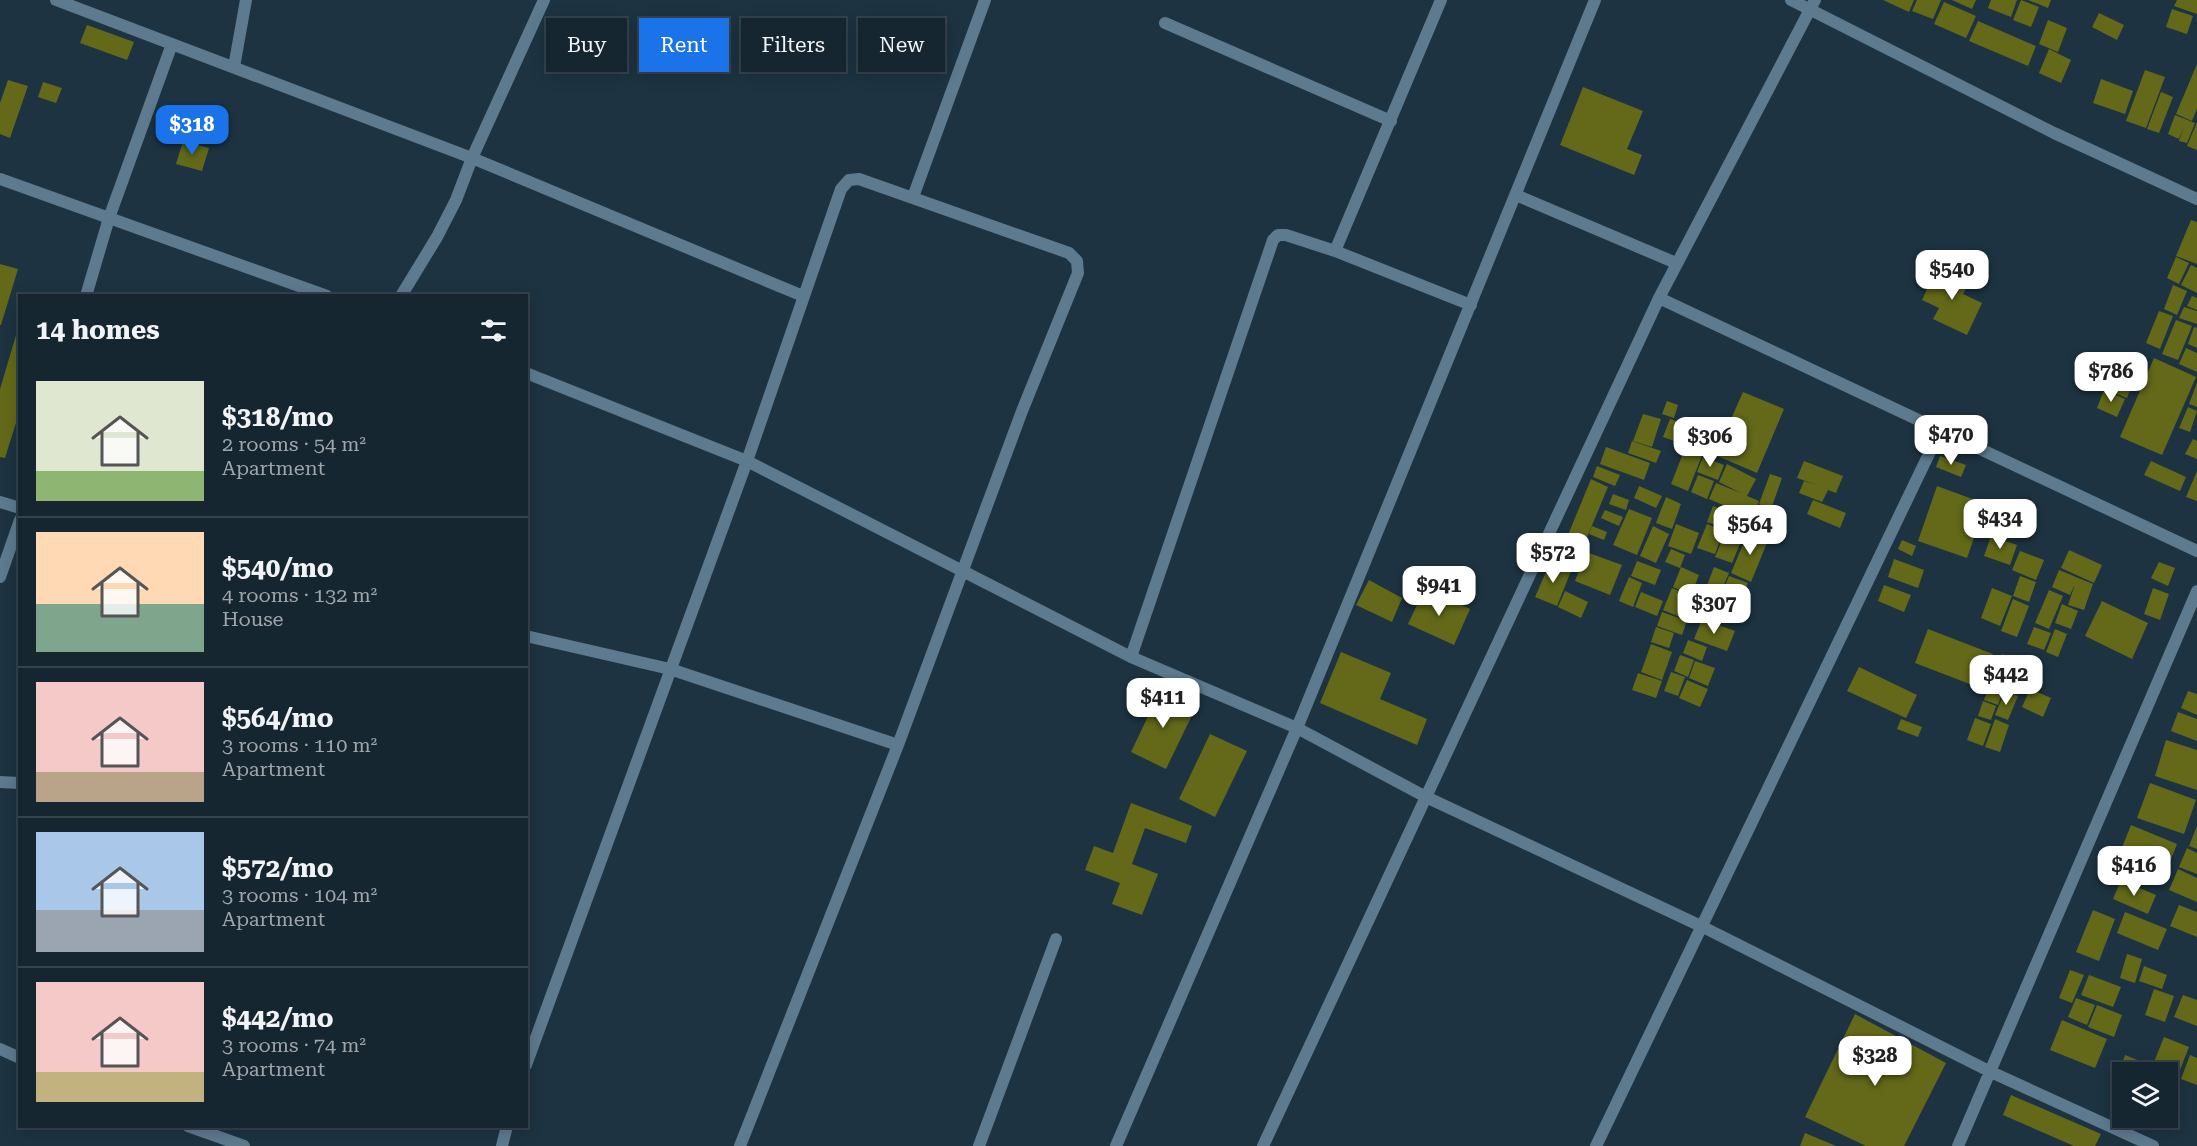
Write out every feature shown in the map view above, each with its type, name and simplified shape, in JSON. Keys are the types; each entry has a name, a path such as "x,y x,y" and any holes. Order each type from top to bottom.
{"street":[{"path":"56,0 472,158 803,296"},
{"path":"234,67 246,0"},
{"path":"402,294 437,237 456,200 472,158 544,0"},
{"path":"913,197 985,0"},
{"path":"1335,251 1441,0"},
{"path":"1116,1146 1297,728 1595,0"},
{"path":"1791,0 1812,4 2054,132 2197,199"},
{"path":"1263,1146 1659,298 1812,4"},
{"path":"1165,23 1391,121"},
{"path":"87,294 109,218 172,44"},
{"path":"0,179 321,294"},
{"path":"528,1060 747,461 841,189 849,180 859,179 1069,253 1077,261 1078,273 1022,411 898,745 740,1146"},
{"path":"1516,195 1676,263"},
{"path":"1131,657 1273,240 1278,235 1286,235 1335,251 1471,305"},
{"path":"1659,298 2197,551"},
{"path":"528,374 747,461 1131,657 1297,728 1426,797 1703,927 1991,1072 2153,1146"},
{"path":"1596,1146 1940,431"},
{"path":"0,502 18,507"},
{"path":"0,577 18,526"},
{"path":"1958,1146 2197,591"},
{"path":"528,636 670,669 898,745"},
{"path":"0,782 18,783"},
{"path":"979,1146 1056,939"},
{"path":"0,1049 18,1057"},
{"path":"194,1128 243,1146"},
{"path":"502,1146 506,1128"}],"building":[{"path":"1883,0 1914,0 1909,12"},
{"path":"1917,0 1941,0 1933,19 1912,11"},
{"path":"1952,0 1976,0 1972,9"},
{"path":"1991,0 2017,0 2011,17 1988,8"},
{"path":"2021,0 2039,7 2031,27 2013,20"},
{"path":"2028,0 2051,0 2048,8"},
{"path":"2177,0 2197,0 2197,14 2174,6"},
{"path":"1944,2 1976,16 1966,38 1934,24"},
{"path":"2172,9 2193,16 2187,34 2166,27"},
{"path":"2099,13 2124,25 2117,40 2092,27"},
{"path":"2048,20 2067,28 2058,52 2039,44"},
{"path":"1978,21 2036,46 2028,66 1969,41"},
{"path":"87,25 134,42 127,60 80,43"},
{"path":"2049,49 2071,60 2061,83 2039,73"},
{"path":"2197,64 2197,109 2192,121 2176,114"},
{"path":"2145,70 2165,77 2146,128 2126,121"},
{"path":"2101,79 2133,91 2125,114 2093,103"},
{"path":"8,80 28,86 10,138 0,134 0,103"},
{"path":"43,82 62,88 56,103 38,97"},
{"path":"1583,87 1643,111 1627,149 1642,155 1634,175 1560,145"},
{"path":"2161,92 2173,97 2159,133 2147,129"},
{"path":"2175,115 2195,123 2187,143 2179,141 2184,127 2179,139 2168,134"},
{"path":"2197,122 2197,150 2187,146"},
{"path":"183,141 209,148 202,171 176,164"},
{"path":"2191,220 2197,222 2197,264 2176,256"},
{"path":"2176,257 2189,263 2179,284 2167,278"},
{"path":"0,264 18,269 1,325 0,325"},
{"path":"2191,265 2197,268 2197,293 2181,285"},
{"path":"1937,268 1969,282 1963,294 1982,303 1967,335 1933,319 1939,308 1922,300"},
{"path":"2173,285 2187,291 2177,315 2164,309"},
{"path":"2192,296 2197,298 2197,310 2187,306"},
{"path":"2184,307 2197,311 2197,324 2179,318"},
{"path":"2159,311 2173,316 2160,349 2146,343"},
{"path":"2176,320 2192,326 2178,360 2162,354"},
{"path":"2194,327 2197,328 2197,348 2188,344"},
{"path":"17,332 18,416 5,458 0,457 0,389"},
{"path":"2186,348 2197,353 2197,372 2179,364"},
{"path":"2154,358 2196,377 2162,455 2120,437"},
{"path":"2107,374 2132,385 2127,398 2101,388"},
{"path":"2197,383 2197,407 2189,404"},
{"path":"2104,390 2125,399 2117,417 2097,408"},
{"path":"1743,392 1784,409 1757,473 1715,455"},
{"path":"1667,401 1678,405 1674,418 1662,414"},
{"path":"2188,407 2197,411 2190,432 2179,428"},
{"path":"1643,414 1661,419 1652,447 1633,441"},
{"path":"1670,419 1711,433 1704,452 1663,437"},
{"path":"2193,439 2197,441 2197,459 2185,454"},
{"path":"1632,441 1661,451 1656,463 1628,453"},
{"path":"1686,446 1703,453 1688,491 1671,484"},
{"path":"1606,447 1650,463 1644,480 1600,464"},
{"path":"1940,456 1966,465 1961,477 1936,467"},
{"path":"1703,457 1724,465 1718,480 1697,472"},
{"path":"1804,461 1843,476 1836,493 1828,490 1822,502 1799,493 1804,481 1817,485 1797,478"},
{"path":"2151,461 2186,477 2180,491 2144,475"},
{"path":"1727,464 1756,479 1747,496 1759,501 1752,517 1709,499 1716,483 1741,493 1719,482"},
{"path":"1597,466 1620,475 1615,486 1593,477"},
{"path":"2197,471 2197,501 2186,497"},
{"path":"1770,474 1782,478 1771,509 1759,504"},
{"path":"1698,475 1714,481 1707,499 1691,492"},
{"path":"1591,479 1608,487 1585,542 1568,535"},
{"path":"1639,486 1662,496 1656,508 1634,498"},
{"path":"1937,486 1986,504 1967,558 1918,541"},
{"path":"1613,494 1629,500 1626,510 1609,504"},
{"path":"1666,497 1681,504 1672,529 1656,523"},
{"path":"1813,500 1846,513 1840,528 1807,514"},
{"path":"1713,506 1730,513 1724,528 1707,522"},
{"path":"1629,509 1652,518 1637,555 1613,545"},
{"path":"1605,510 1623,517 1619,526 1601,518"},
{"path":"1733,514 1750,520 1732,563 1715,557"},
{"path":"1676,524 1699,533 1691,554 1668,546"},
{"path":"1707,524 1724,531 1715,554 1697,548"},
{"path":"1592,526 1607,532 1604,540 1589,534"},
{"path":"1653,526 1669,534 1656,563 1640,556"},
{"path":"1749,530 1769,538 1751,582 1731,573"},
{"path":"1991,536 2017,545 2010,565 1984,556"},
{"path":"1902,540 1916,546 1912,556 1898,549"},
{"path":"1671,549 1685,555 1680,568 1665,562"},
{"path":"2069,550 2102,565 2094,583 2061,568"},
{"path":"2020,551 2044,560 2036,580 2012,570"},
{"path":"1586,552 1622,565 1610,595 1575,581"},
{"path":"1894,559 1924,570 1918,588 1888,577"},
{"path":"1637,561 1661,570 1655,585 1631,576"},
{"path":"2159,562 2175,568 2168,586 2151,578"},
{"path":"1550,563 1571,571 1557,606 1535,597"},
{"path":"1681,567 1699,575 1691,595 1673,587"},
{"path":"1714,567 1729,573 1718,599 1704,593"},
{"path":"2059,570 2093,584 2084,610 2068,605 2075,584 2070,595 2052,587"},
{"path":"1729,576 1748,583 1740,603 1721,595"},
{"path":"2020,576 2036,582 2029,602 2013,596"},
{"path":"1629,577 1642,583 1633,607 1619,601"},
{"path":"1369,580 1402,598 1392,622 1356,605"},
{"path":"1884,585 1911,595 1904,612 1878,601"},
{"path":"1425,588 1470,609 1454,645 1408,624"},
{"path":"1672,588 1696,598 1687,620 1663,610"},
{"path":"1992,588 2012,596 2000,626 1981,618"},
{"path":"2153,588 2169,594 2160,620 2144,614"},
{"path":"2049,590 2063,596 2049,629 2035,623"},
{"path":"1565,591 1588,602 1581,618 1558,607"},
{"path":"1641,592 1663,601 1657,616 1635,607"},
{"path":"1701,594 1721,602 1714,620 1694,612"},
{"path":"2013,599 2029,606 2017,637 2001,631"},
{"path":"2102,601 2148,623 2132,659 2085,636"},
{"path":"2062,604 2078,611 2071,629 2055,623"},
{"path":"1662,612 1687,621 1682,635 1657,626"},
{"path":"1702,619 1735,631 1727,651 1694,639"},
{"path":"1656,627 1674,633 1669,648 1651,642"},
{"path":"2034,627 2051,633 2044,650 2027,644"},
{"path":"1928,629 1993,654 1980,688 1915,663"},
{"path":"2055,629 2067,634 2058,657 2046,652"},
{"path":"1688,640 1707,647 1702,661 1683,653"},
{"path":"1651,644 1672,652 1662,680 1641,672"},
{"path":"1341,652 1391,673 1380,699 1427,719 1417,745 1320,703"},
{"path":"2002,654 2020,662 2009,690 1991,683"},
{"path":"1680,655 1694,660 1688,677 1674,671"},
{"path":"1695,661 1715,668 1708,686 1689,678"},
{"path":"1859,667 1917,695 1906,718 1847,691"},
{"path":"1671,672 1685,677 1678,696 1664,691"},
{"path":"1638,673 1662,681 1656,698 1632,690"},
{"path":"1687,680 1708,689 1700,707 1679,698"},
{"path":"1989,685 2003,691 1998,705 1984,700"},
{"path":"1161,689 1196,707 1166,769 1131,752"},
{"path":"2030,689 2051,698 2043,717 2022,707"},
{"path":"2005,691 2018,696 2008,720 1995,715"},
{"path":"2188,691 2197,694 2197,715 2181,708"},
{"path":"1983,701 1996,706 1991,720 1978,716"},
{"path":"2178,712 2197,719 2197,741 2171,731"},
{"path":"1975,718 1991,724 1983,746 1967,740"},
{"path":"1901,719 1922,727 1918,737 1897,729"},
{"path":"1995,719 2009,725 2000,752 1985,747"},
{"path":"1210,734 1247,751 1215,817 1179,799"},
{"path":"2166,740 2197,750 2197,790 2155,776"},
{"path":"2150,783 2196,800 2184,834 2137,818"},
{"path":"1131,803 1192,826 1186,843 1145,828 1132,864 1158,874 1142,915 1112,904 1120,883 1085,870 1094,846 1113,853"},
{"path":"2131,825 2177,844 2165,874 2119,855"},
{"path":"2197,826 2197,849 2189,846"},
{"path":"2187,848 2197,853 2197,874 2179,867"},
{"path":"2178,869 2197,878 2197,902 2169,890"},
{"path":"2121,880 2156,895 2148,914 2113,899"},
{"path":"2179,905 2197,912 2197,937 2170,926"},
{"path":"2093,910 2115,919 2099,961 2076,952"},
{"path":"2125,912 2167,929 2158,950 2117,933"},
{"path":"2127,954 2142,959 2135,983 2120,978"},
{"path":"2144,966 2167,975 2162,989 2139,981"},
{"path":"2070,970 2084,975 2072,1003 2059,998"},
{"path":"2089,975 2121,987 2113,1007 2081,995"},
{"path":"2154,989 2174,996 2165,1022 2145,1015"},
{"path":"2183,995 2197,1000 2197,1026 2174,1017"},
{"path":"2076,998 2095,1005 2087,1025 2068,1017"},
{"path":"2097,1005 2122,1015 2114,1037 2088,1027"},
{"path":"1855,1014 1946,1063 1904,1146 1866,1146 1805,1117"},
{"path":"2062,1020 2107,1039 2095,1068 2050,1050"},
{"path":"2164,1037 2189,1047 2178,1075 2178,1062 2154,1062"},
{"path":"2125,1055 2142,1062 2123,1062"},
{"path":"2190,1055 2197,1058 2197,1085 2181,1079"},
{"path":"2011,1095 2101,1134 2095,1146 2074,1146 2003,1115"},
{"path":"1805,1133 1836,1146 1800,1146"}]}
